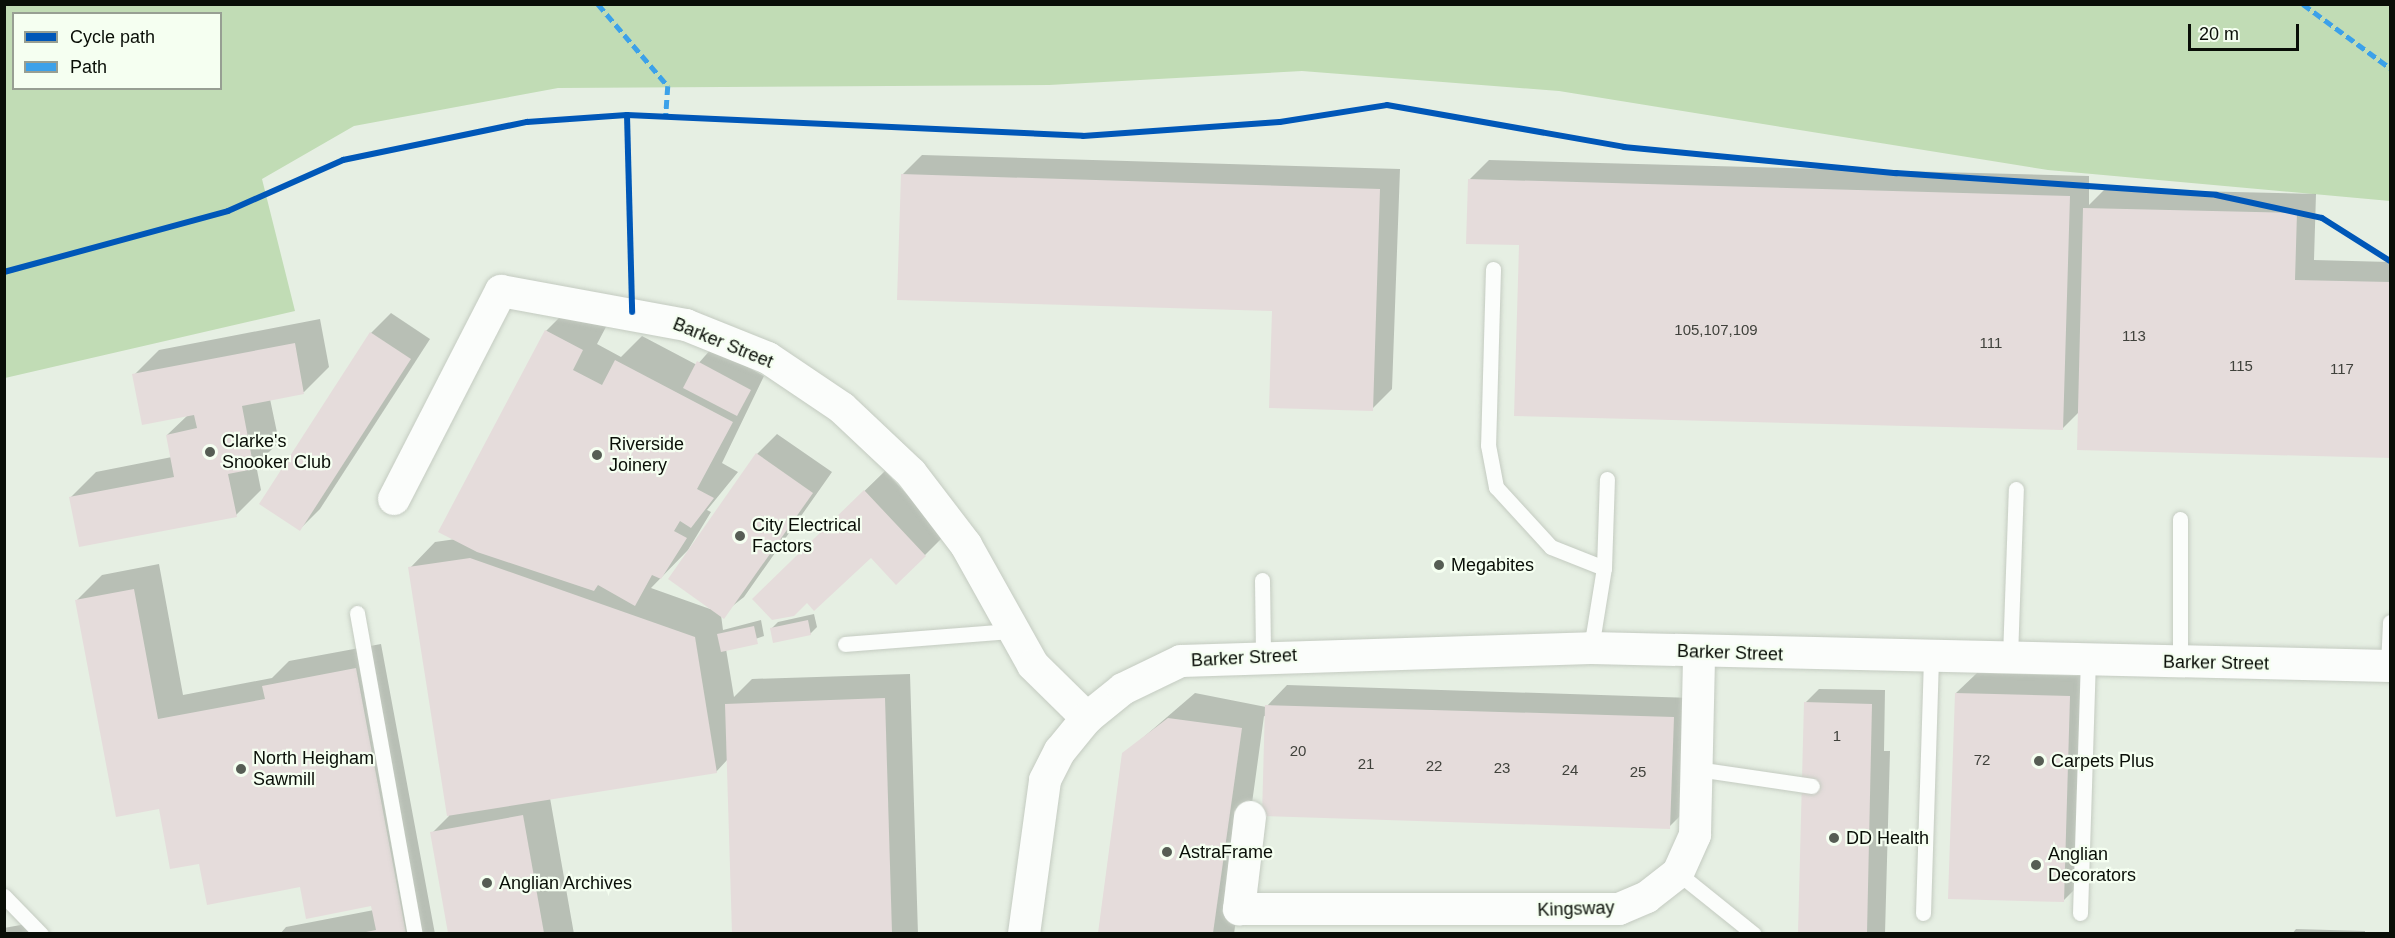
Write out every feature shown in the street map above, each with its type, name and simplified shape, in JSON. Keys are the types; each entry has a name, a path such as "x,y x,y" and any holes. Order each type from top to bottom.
{"street":[{"name":"Barker Street","path":"394,499 501,291 632,312 686,325 768,358 842,408 918,482 966,545 1033,665 1087,718"},
{"name":"Barker Street","path":"1024,933 1045,780 1087,718 1123,689 1181,661 1263,655 1590,648 1699,653 2389,665"},
{"name":"Kingsway","path":"1250,818 1238,921 1609,910 1647,897 1678,873 1695,835 1699,653"}],"lane":[{"path":"1493,269 1488,445 1496,487 1551,547 1604,568"},
{"path":"1590,648 1604,568 1606,479"},
{"path":"2010,657 2016,489"},
{"path":"2180,519 2180,663"},
{"path":"1262,580 1263,655"},
{"path":"357,613 416,933"},
{"path":"2389,665 2391,622"},
{"path":"845,644 1012,631"},
{"path":"1923,913 1931,657"},
{"path":"2080,913 2088,659"},
{"path":"1697,769 1812,786"},
{"path":"1678,873 1754,933"},
{"path":"4,896 41,933"}],"green space":[{"path":"4,5 2390,5 2390,201 2048,170 1559,91 1302,71 1049,85 558,88 354,126 262,179 295,311 5,378"}],"building":[{"path":"901,174 1380,189 1373,411 1269,408 1272,311 897,300"},
{"path":"1468,179 2070,196 2063,430 1514,416 1519,245 1466,244"},
{"path":"2083,208 2297,213 2295,280 2390,282 2390,458 2077,450"},
{"name":"Riverside Joinery","path":"545,330 583,350 573,370 602,385 615,360 733,422 697,489 714,498 691,528 680,521 674,531 687,538 661,579 652,575 635,606 598,585 594,591 477,552 438,532"},
{"path":"370,332 411,359 300,531 259,504"},
{"name":"Clarke's Snooker Club","path":"295,343 304,394 242,406 254,469 228,474 237,517 79,547 69,497 174,477 166,435 197,428 194,415 142,425 132,374"},
{"path":"697,361 751,390 737,416 683,388"},
{"name":"City Electrical Factors","path":"756,453 813,493 724,619 668,579"},
{"path":"864,490 926,556 896,585 871,558 814,611 807,603 794,616 772,620 752,599"},
{"path":"470,558 695,637 717,773 447,816 408,567"},
{"name":"North Heigham Sawmill","path":"134,589 158,719 265,699 262,686 356,668 406,933 361,933 376,930 371,906 306,919 300,887 207,905 199,864 170,869 159,809 116,817 75,600"},
{"path":"808,620 811,635 773,643 770,628"},
{"path":"754,626 758,644 721,652 717,634"},
{"path":"1955,693 2070,696 2064,902 1948,899"},
{"path":"885,698 892,933 732,933 725,704"},
{"path":"1804,702 1872,704 1867,933 1798,933"},
{"path":"1265,705 1674,717 1670,829 1262,816"},
{"name":"AstraFrame","path":"1168,718 1242,728 1213,933 1098,933 1122,753"},
{"name":"Anglian Archives","path":"523,815 544,933 448,933 430,832"}],"marked path":[{"path":"598,4 668,86 666,117"},
{"path":"2303,4 2390,68"}],"cycle path":[{"path":"4,272 228,211 343,160 527,122 627,115 1083,136 1280,122 1387,105 1624,147 1896,173 2216,195 2322,218 2390,261"},
{"path":"627,115 632,312"}],"place":[{"name":"Clarke's Snooker Club","path":"210,452"},
{"name":"Riverside Joinery","path":"597,455"},
{"name":"City Electrical Factors","path":"740,536"},
{"name":"Megabites","path":"1439,565"},
{"name":"Carpets Plus","path":"2039,761"},
{"name":"North Heigham Sawmill","path":"241,769"},
{"name":"DD Health","path":"1834,838"},
{"name":"AstraFrame","path":"1167,852"},
{"name":"Anglian Decorators","path":"2036,865"},
{"name":"Anglian Archives","path":"487,883"}]}
